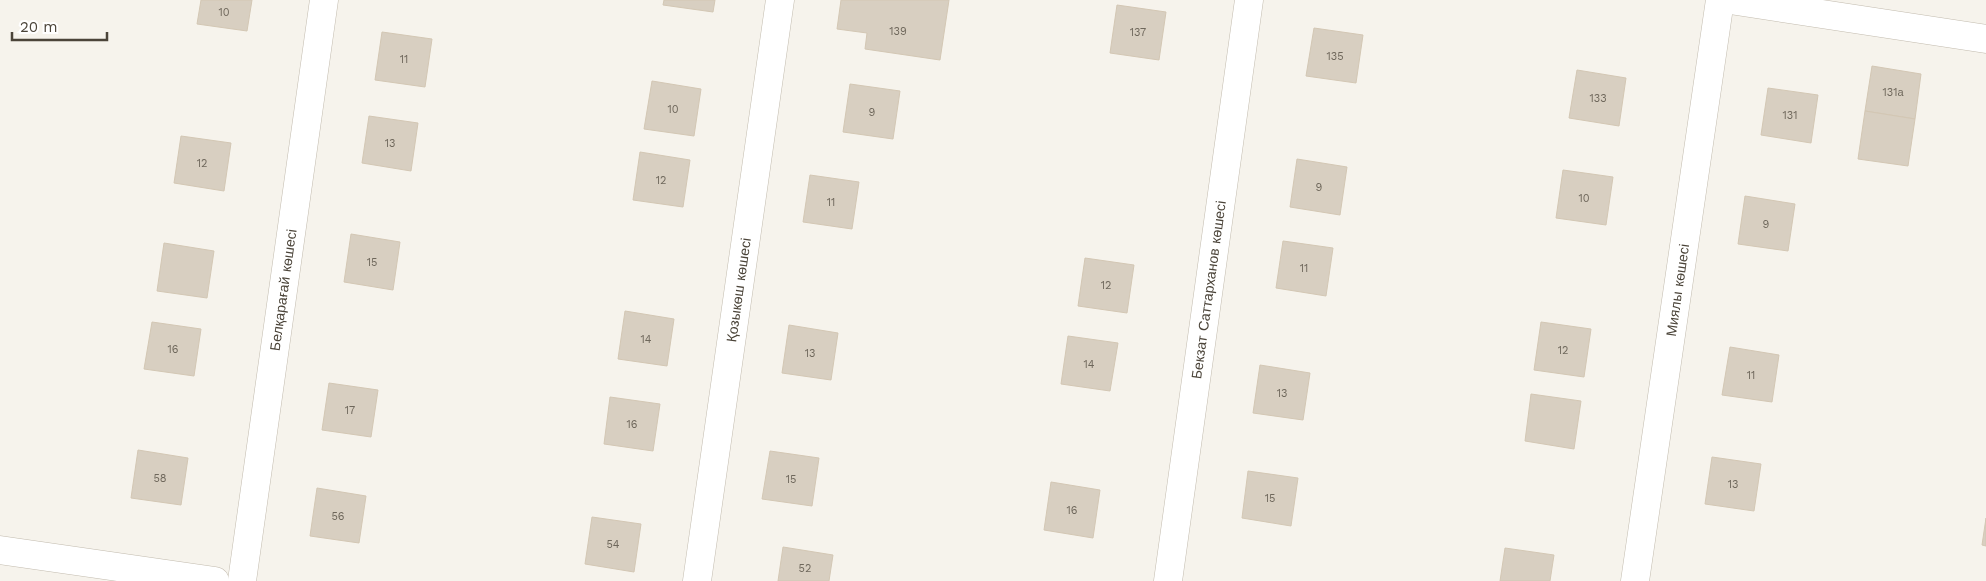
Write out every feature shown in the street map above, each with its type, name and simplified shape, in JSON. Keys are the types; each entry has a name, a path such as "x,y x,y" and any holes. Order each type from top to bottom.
{"street":[{"name":"Белқарағай көшесі","path":"242,581 324,0"},
{"name":"Қозыкөш көшесі","path":"697,581 780,0"},
{"name":"Бекзат Саттарханов көшесі","path":"1168,581 1250,0"},
{"name":"Миялы көшесі","path":"1636,581 1720,0"},
{"path":"1730,0 1986,39"},
{"path":"0,550 215,581"}],"building":[{"path":"201,0 252,0 247,31 197,24"},
{"path":"664,0 715,0 713,12 663,5"},
{"path":"841,0 949,0 940,60 865,49 867,33 837,29"},
{"path":"1117,5 1166,12 1159,60 1110,53"},
{"path":"1314,28 1363,35 1356,83 1306,76"},
{"path":"382,32 432,39 425,87 375,80"},
{"path":"1872,66 1921,74 1915,119 1865,111"},
{"path":"1577,70 1626,78 1619,126 1569,118"},
{"path":"652,81 701,89 694,136 644,129"},
{"path":"850,84 900,91 893,139 843,132"},
{"path":"1768,88 1818,95 1811,143 1761,135"},
{"path":"1865,111 1915,119 1908,166 1858,159"},
{"path":"369,116 418,123 411,171 362,163"},
{"path":"181,136 231,143 224,191 174,183"},
{"path":"640,152 690,160 683,207 633,200"},
{"path":"1297,159 1347,167 1340,215 1290,207"},
{"path":"1563,170 1613,177 1606,225 1556,218"},
{"path":"810,175 859,182 852,229 803,222"},
{"path":"1745,196 1795,204 1788,251 1738,244"},
{"path":"351,234 400,242 393,290 344,282"},
{"path":"1283,241 1333,248 1326,296 1276,288"},
{"path":"164,243 214,251 207,298 157,291"},
{"path":"1085,258 1134,265 1127,313 1078,306"},
{"path":"625,311 674,319 667,366 618,359"},
{"path":"152,322 201,329 194,376 144,369"},
{"path":"1541,322 1591,329 1584,377 1534,370"},
{"path":"789,325 838,333 831,380 782,373"},
{"path":"1068,336 1118,343 1110,391 1061,384"},
{"path":"1730,347 1779,355 1772,402 1722,395"},
{"path":"1260,365 1310,373 1303,420 1253,413"},
{"path":"329,383 378,390 371,437 322,430"},
{"path":"1531,394 1581,401 1574,449 1525,441"},
{"path":"610,397 660,404 653,451 604,444"},
{"path":"138,450 188,458 181,505 131,498"},
{"path":"770,451 819,458 812,506 762,499"},
{"path":"1712,457 1761,464 1754,511 1705,504"},
{"path":"1248,471 1298,478 1291,526 1242,518"},
{"path":"1051,482 1100,490 1093,538 1044,530"},
{"path":"317,488 366,496 359,543 310,536"},
{"path":"592,517 641,524 634,572 585,564"},
{"path":"1986,518 1986,546 1982,545"},
{"path":"783,547 833,555 829,581 778,581"},
{"path":"1505,548 1554,555 1550,581 1500,581"}]}
